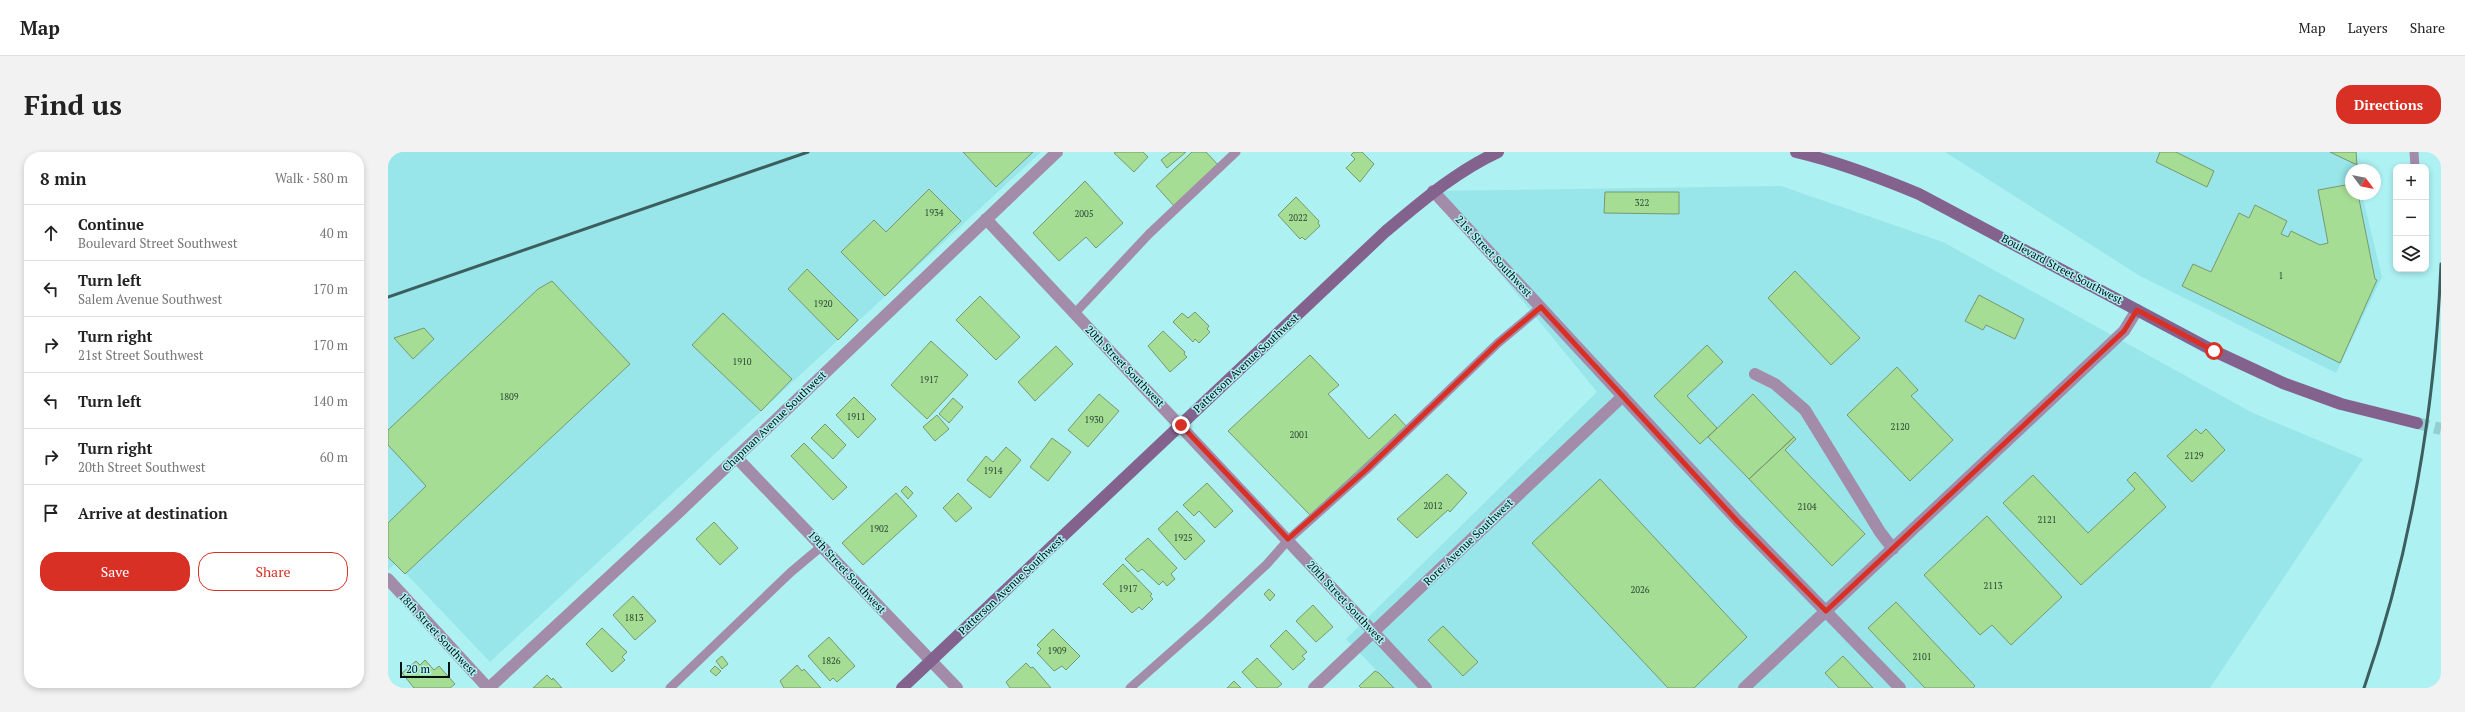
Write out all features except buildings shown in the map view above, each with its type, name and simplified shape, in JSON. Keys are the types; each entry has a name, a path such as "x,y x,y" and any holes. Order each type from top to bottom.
{"main road":[{"name":"Patterson Avenue Southwest","path":"902,688 1385,232 1433,191 1471,164 1498,152"},
{"name":"Boulevard Street Southwest","path":"1796,152 1828,160 1869,174 1919,194 2214,351 2283,383 2341,404 2417,423"}],"street":[{"name":"Chapman Avenue Southwest","path":"488,688 736,457 1057,152"},
{"name":"21st Street Southwest","path":"1433,191 1733,516 1900,688"},
{"name":"20th Street Southwest","path":"986,219 1288,539 1426,688"},
{"path":"1744,688 2124,331 2137,310"},
{"path":"1755,374 1790,394 1805,410 1880,532 1893,548"},
{"name":"Rorer Avenue Southwest","path":"1314,688 1622,396"},
{"name":"19th Street Southwest","path":"736,457 957,688"},
{"name":"18th Street Southwest","path":"390,586 488,688"}],"lane":[{"path":"1074,313 1149,234 1236,152"},
{"path":"2414,152 2415,164"},
{"path":"1130,688 1267,564 1288,539 1366,470 1498,343 1541,307"},
{"path":"670,688 791,572 822,546"}],"shaded area":[{"path":"388,152 1041,152 490,662 396,563 388,570"},
{"path":"1945,152 2352,152 2355,164 2345,164 2345,200 2363,200 2382,277 2336,373 2140,276"},
{"path":"1781,186 1943,242 2253,413 2363,459 2210,688 1394,688 1346,639 1597,392 1433,191"}],"tunnel":[{"path":"2417,423 2441,429"}],"railway":[{"path":"388,297 808,152"},
{"path":"2364,688 2381,637 2395,585 2418,479 2433,372 2441,264"}],"route":[{"path":"1181,425 1288,539 1366,470 1498,343 1541,307 1651,429 1738,522 1826,611 2124,331 2137,310 2214,351"}]}
